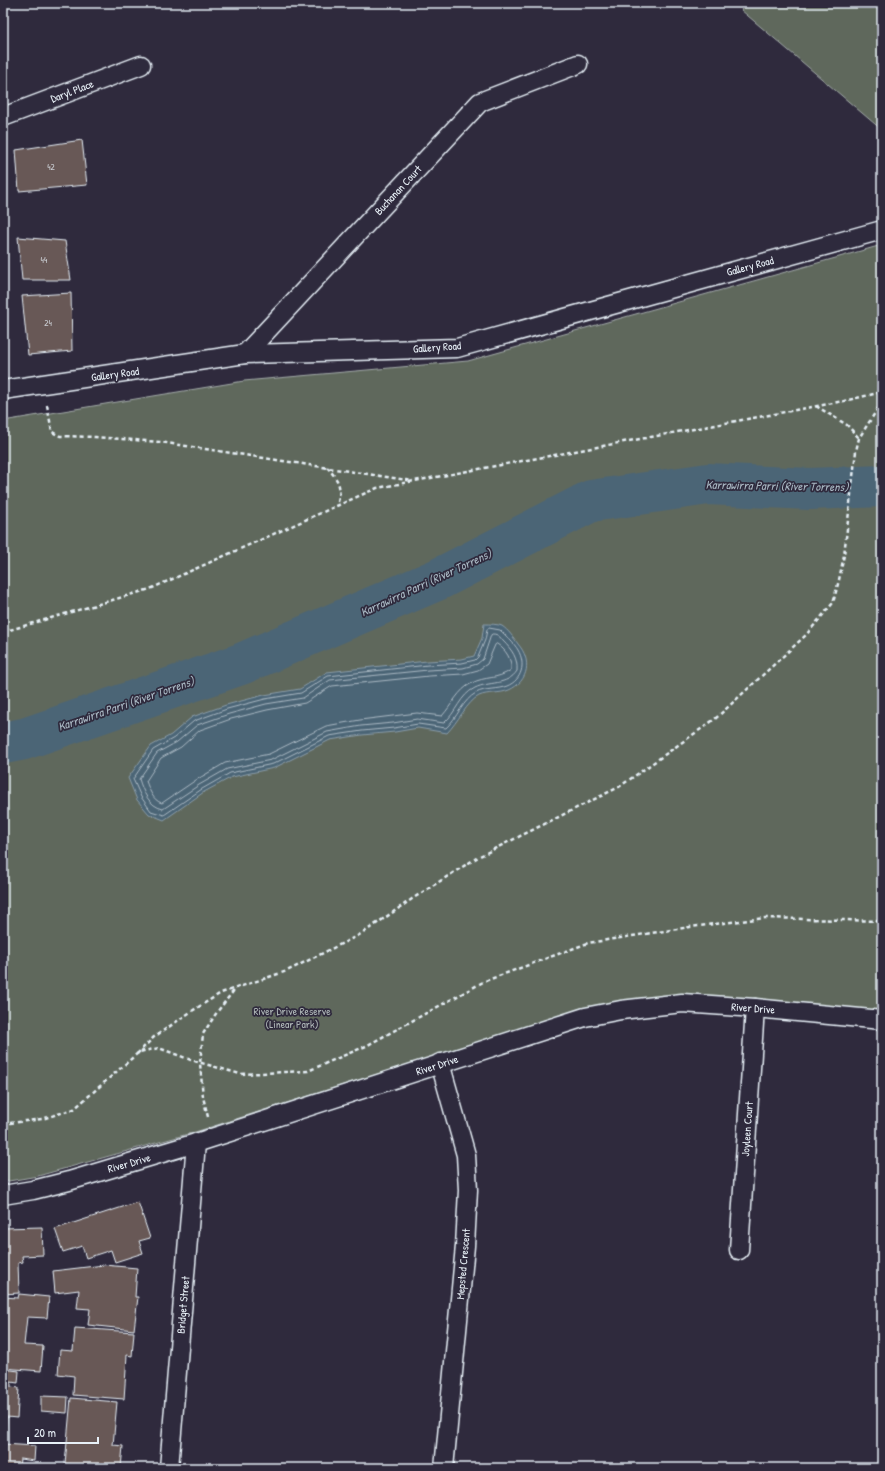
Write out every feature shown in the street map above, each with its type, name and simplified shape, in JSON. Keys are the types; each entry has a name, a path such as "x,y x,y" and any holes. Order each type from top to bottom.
{"street":[{"name":"Daryl Place","path":"3,117 141,64"},
{"name":"Buchanan Court","path":"245,354 480,102 578,64"},
{"name":"Gallery Road","path":"4,385 43,384 245,354 457,348 882,230"},
{"name":"River Drive","path":"3,1195 33,1190 69,1181 196,1143 440,1063 586,1018 621,1010 682,1003 755,1008 882,1020"},
{"name":"Joyleen Court","path":"739,1250 755,1008"},
{"name":"Mepsted Crescent","path":"440,1063 466,1155 468,1190 465,1246 444,1468"},
{"name":"Bridget Street","path":"169,1468 196,1143"}],"path":[{"path":"43,384 52,432 60,436 160,442 416,481"},
{"path":"3,632 150,589 377,488 816,406 882,392"},
{"path":"3,1124 42,1119 74,1109 137,1054 154,1037 221,993 287,971 363,933 412,899 478,857 619,787 709,724 806,635 833,603 844,555 853,472 859,438 882,402"},
{"path":"816,406 847,425 859,438"},
{"path":"327,467 336,477 341,492 337,506"},
{"path":"137,1054 139,1052 159,1048 200,1063 240,1074 308,1071 366,1046 485,981 588,943 690,927 765,918 882,922"},
{"path":"214,1137 203,1097 200,1063 203,1034 235,988"}],"green space":[{"path":"747,3 882,3 882,130 741,10"},
{"name":"River Drive Reserve (Linear Park)","path":"882,245 882,1011 689,994 640,998 564,1015 195,1132 38,1176 3,1182 3,421 244,381 468,361"}],"water":[{"path":"484,624 496,624 502,626 513,637 522,650 527,663 524,676 516,686 509,690 479,696 471,702 447,733 418,728 330,740 274,768 232,777 204,792 164,820 149,814 137,800 128,778 151,746 171,735 192,717 226,705 264,695 300,689 327,672 427,661 462,659 474,656 482,638"}],"building":[{"path":"82,140 87,185 19,191 16,150"},
{"path":"18,237 65,241 71,280 22,280"},
{"path":"71,293 72,351 28,355 22,296"},
{"path":"138,1202 150,1238 139,1241 143,1253 115,1262 111,1250 86,1258 82,1246 63,1252 55,1229"},
{"path":"42,1227 43,1255 22,1256 23,1262 18,1263 19,1293 3,1294 3,1228"},
{"path":"104,1265 137,1268 135,1297 138,1297 134,1330 88,1325 90,1309 77,1308 79,1290 55,1293 53,1271"},
{"path":"19,1294 49,1297 47,1318 27,1317 24,1345 43,1346 41,1371 3,1368 3,1297 18,1298"},
{"path":"75,1328 134,1332 132,1356 127,1355 124,1399 73,1395 74,1376 58,1374 60,1350 73,1351"},
{"path":"3,1369 19,1371 18,1383 11,1382 11,1387 19,1388 17,1418 7,1417 5,1442 3,1442"},
{"path":"41,1396 68,1397 67,1413 41,1411"},
{"path":"71,1398 117,1402 113,1445 123,1446 121,1468 65,1464"},
{"path":"3,1444 35,1446 34,1461 20,1459 19,1468 3,1468"}],"waterway":[{"name":"Karrawirra Parri (River Torrens)","path":"3,743 24,739 241,664 439,579 591,501 708,484 810,489 882,486"}]}
